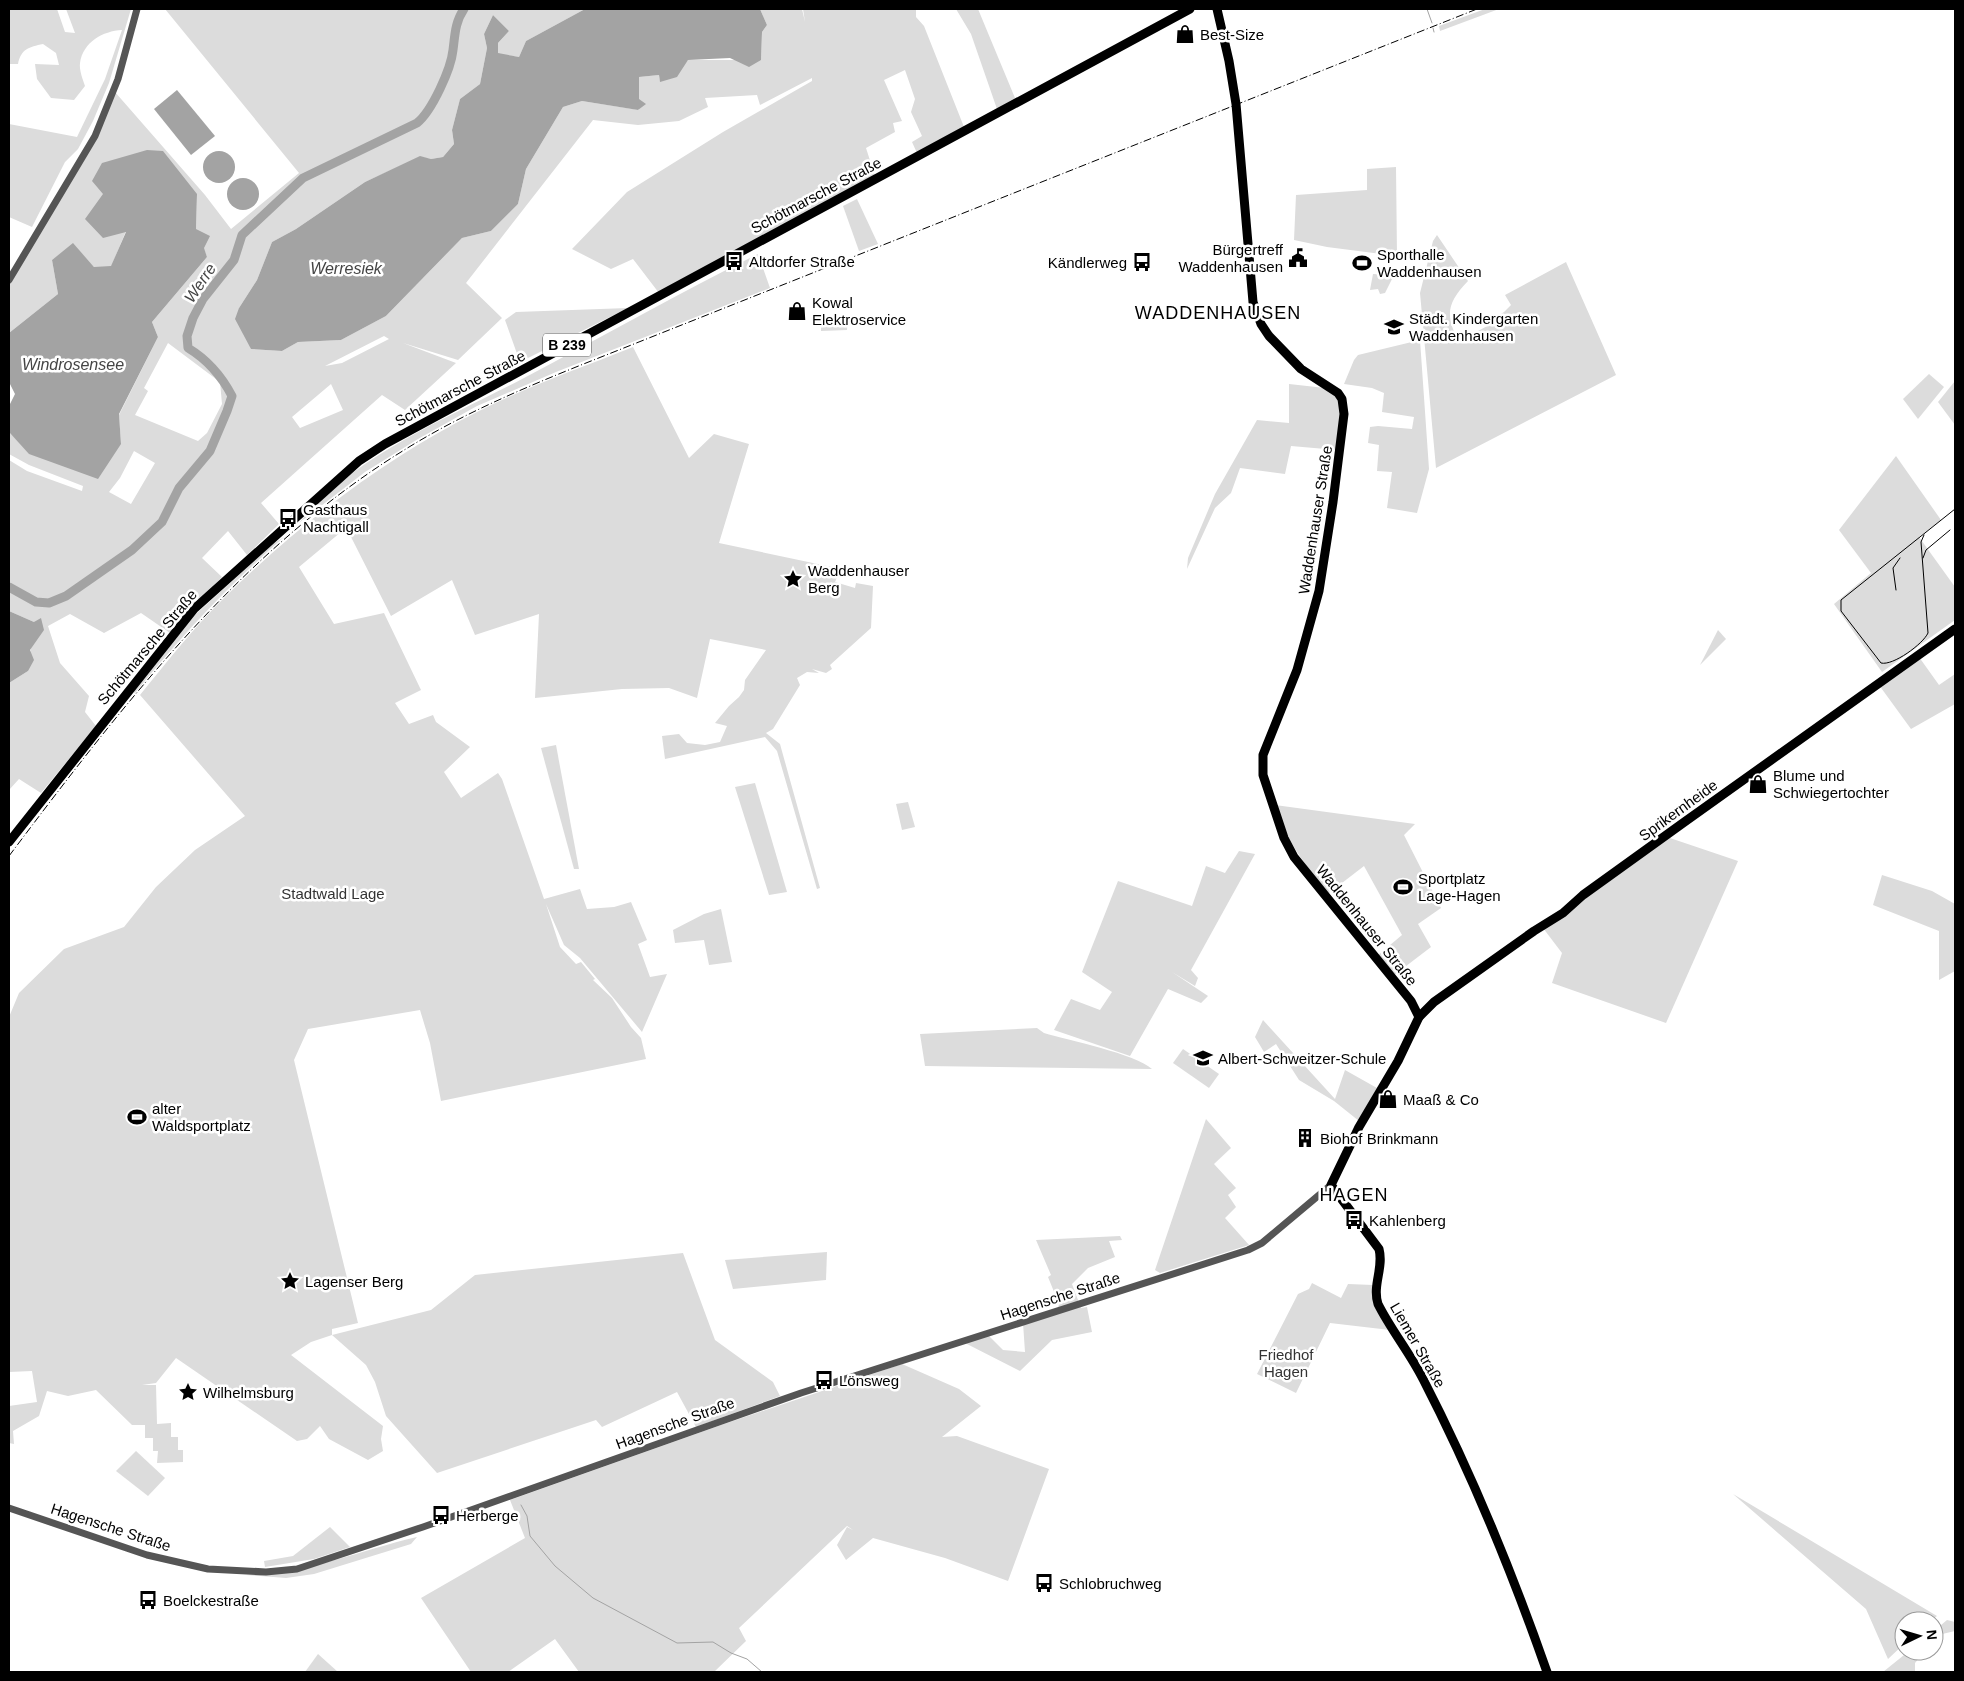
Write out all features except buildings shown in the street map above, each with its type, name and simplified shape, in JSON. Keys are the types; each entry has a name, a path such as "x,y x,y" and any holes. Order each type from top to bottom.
{"main road":[{"name":"Schötmarsche Straße","path":"9,842 194,608 359,461 385,444 1190,9"},
{"name":"Waddenhauser Straße","path":"1217,9 1229,61 1236,104 1253,302 1269,336 1301,369 1338,392 1342,399 1344,414 1319,590 1297,670 1263,755 1263,775 1284,838 1294,857 1411,1001 1420,1017"},
{"name":"Sprikernheide","path":"1420,1017 1434,1002 1495,958 1564,913 1583,895 1955,628"},
{"path":"1331,1186 1359,1126 1402,1054 1420,1017"},
{"name":"Liemer Straße","path":"1331,1186 1379,1249 1381,1260 1376,1291 1378,1304 1422,1377 1466,1469 1511,1572 1547,1672"}],"street":[{"path":"9,280 95,136 118,80 137,9"},
{"name":"Hagensche Straße","path":"9,1508 147,1555 208,1569 257,1572 296,1569 423,1527 801,1393 1248,1250 1262,1243 1331,1186"}],"green space":[{"path":"9,9 57,9 65,32 75,33 66,9 131,9 109,83 93,121 78,149 65,162 32,227 9,217 9,124 77,137 105,79 122,30 101,35 85,49 80,66 85,86 74,100 51,98 37,79 35,64 59,65 56,53 43,44 38,45 26,50 21,55 18,64 9,64"},
{"path":"165,9 585,9 526,41 519,57 498,54 498,43 509,31 493,15 484,34 487,48 480,84 460,99 452,130 454,144 443,157 431,159 420,157 365,182 296,229 272,242 257,280 239,308 251,349 282,351 298,342 341,340 386,316 462,238 491,231 518,204 526,169 563,107 582,101 639,110 639,77 659,75 660,81 688,60 761,60 762,32 767,25 760,9 802,9 805,22 803,9 916,9 916,17 924,26 964,127 917,153 912,142 922,136 911,112 915,99 905,70 884,80 902,121 893,123 895,132 866,148 875,176 659,293 633,259 611,269 572,249 627,192 723,132 812,81 812,78 760,105 757,95 705,98 708,107 679,121 638,125 593,120 466,283 502,318 458,360 403,343 456,363 405,410 382,395 261,503 279,524 247,555 228,531 202,558 222,577 170,633 141,613 104,633 70,614 48,626 60,663 89,696 85,712 96,726 41,793 19,779 9,790 9,683 28,671 34,622 9,611 9,460 27,471 82,491 83,486 29,465 9,454 9,432 30,454 121,444 119,415 158,337 152,322 207,257 196,229 197,194 103,194 126,231 111,267 94,267 73,244 52,260 58,294 9,333 9,284 86,157 115,92 205,195 231,229 299,173","holes":["384,336 389,339 342,363 325,366","168,343 220,382 222,404 207,433 198,441 135,415 148,391 144,388","331,384 343,410 300,428 292,417","134,451 155,463 131,504 109,492 120,478"]},
{"path":"956,9 978,9 1015,98 997,109 971,34"},
{"path":"1485,9 1499,9 1440,31 1439,26"},
{"path":"1396,167 1397,256 1327,247 1294,240 1296,195 1367,190 1367,169"},
{"path":"857,199 878,244 859,251 843,206"},
{"path":"1437,235 1468,281 1452,302 1450,309 1451,324 1459,341 1493,323 1492,320 1511,305 1505,295 1566,262 1616,375 1436,468 1420,293 1433,241"},
{"path":"758,254 770,288 556,372 477,406 418,439 365,472 299,523 347,477 404,440"},
{"path":"1373,274 1394,275 1385,293 1380,294 1378,289 1370,290"},
{"path":"628,308 520,362 505,320 516,312"},
{"path":"848,315 847,330 821,331 821,316"},
{"path":"1420,340 1429,469 1417,513 1387,508 1392,472 1377,471 1379,445 1368,443 1370,427 1412,429 1414,417 1382,412 1384,393 1372,388 1344,384 1358,355"},
{"name":"Stadtwald Lage","path":"633,347 689,458 714,434 749,444 719,543 832,567 840,571 835,582 855,588 856,583 873,586 871,628 830,665 832,669 826,673 812,669 819,673 807,672 797,678 800,685 773,729 766,733 780,744 820,888 817,889 777,751 765,737 665,759 662,736 679,734 687,743 705,745 720,742 727,726 715,723 744,690 745,680 766,650 710,639 697,698 669,688 622,689 535,698 539,614 475,635 452,580 391,616 350,535 341,532 299,567 334,624 384,613 421,690 395,703 409,724 433,715 436,722 470,747 444,772 461,798 498,773 502,779 544,899 580,889 587,909 614,907 631,902 647,940 638,944 650,977 667,974 642,1032 580,958 564,945 546,904 560,947 576,964 581,962 595,979 593,980 612,998 631,1027 641,1038 646,1059 441,1101 430,1043 420,1010 308,1029 294,1060 358,1323 332,1329 332,1335 311,1342 291,1355 383,1426 381,1439 383,1451 368,1460 329,1439 320,1426 307,1439 297,1441 176,1358 156,1383 142,1385 156,1385 157,1424 171,1423 171,1437 178,1437 178,1450 183,1450 183,1462 157,1463 158,1451 153,1451 153,1438 145,1438 145,1425 132,1425 96,1390 68,1396 47,1391 39,1416 13,1431 14,1444 9,1443 9,1406 37,1402 32,1371 9,1372 9,1017 19,993 64,949 124,927 156,887 195,850 245,816 140,695 202,621 282,544 344,494 410,450 444,429 498,402"},
{"path":"1929,374 1944,387 1918,419 1903,399"},
{"path":"1955,381 1955,425 1938,402"},
{"path":"1289,384 1325,388 1336,394 1342,414 1337,450 1291,446 1285,474 1240,468 1231,493 1215,508 1187,569 1188,558 1215,494 1257,420 1289,423"},
{"path":"1896,456 1941,520 1919,537 1955,587 1955,620 1882,672 1834,604 1871,573 1839,530"},
{"path":"284,537 224,593 188,631 135,693 133,692 196,614 273,544"},
{"path":"1718,630 1726,639 1700,665"},
{"path":"1919,657 1939,685 1955,674 1955,704 1911,729 1879,685"},
{"path":"556,745 579,869 574,869 541,748"},
{"path":"755,783 787,892 769,895 735,787"},
{"path":"908,802 915,827 902,830 896,804"},
{"path":"1275,805 1415,824 1404,835 1441,908 1418,924 1431,947 1393,976 1377,956 1402,935 1364,866 1329,893 1297,852"},
{"path":"1667,837 1738,861 1666,1023 1552,983 1562,953 1543,928"},
{"path":"1239,851 1255,854 1191,970 1198,978 1195,986 1172,972 1208,996 1201,1003 1168,989 1130,1056 1054,1030 1071,999 1100,1010 1112,992 1082,972 1118,881 1192,906 1206,866 1225,873"},
{"path":"1882,875 1932,891 1955,904 1955,971 1939,980 1939,931 1873,905"},
{"path":"721,909 732,962 709,965 704,940 675,943 673,930 704,914"},
{"path":"1263,1020 1335,1099 1345,1070 1377,1088 1359,1121 1334,1101 1299,1080 1276,1044 1264,1052 1255,1037"},
{"path":"1037,1028 1044,1033 1132,1058 1152,1069 925,1066 920,1034"},
{"path":"1183,1049 1219,1074 1209,1088 1173,1063"},
{"path":"1206,1119 1231,1148 1214,1164 1236,1188 1228,1195 1236,1207 1225,1218 1249,1245 1160,1273 1155,1270"},
{"path":"1120,1236 1122,1240 1109,1241 1115,1257 1088,1268 1072,1284 1081,1308 1087,1307 1092,1332 1052,1340 1020,1371 965,1343 987,1334 1003,1350 1025,1352 1023,1323 1057,1313 1059,1304 1048,1277 1051,1275 1036,1240"},
{"path":"827,1252 826,1280 733,1289 725,1260"},
{"path":"683,1253 715,1340 773,1382 780,1396 696,1427 677,1392 602,1427 596,1420 437,1473 386,1416 375,1382 366,1365 332,1335 431,1310 475,1275"},
{"name":"Friedhof Hagen","path":"1312,1283 1341,1298 1348,1284 1373,1285 1390,1330 1330,1323 1296,1393 1257,1374 1298,1294 1309,1289"},
{"path":"902,1364 959,1389 981,1406 942,1437 957,1436 1049,1469 1008,1581 945,1558 873,1538 846,1560 837,1545 847,1527 853,1530 847,1526 739,1628 746,1641 714,1672 579,1672 555,1639 508,1672 471,1672 421,1598 525,1538 510,1500 724,1424"},
{"path":"136,1451 165,1478 148,1496 116,1471"},
{"path":"1733,1494 1929,1611 1894,1611 1894,1653 1888,1659 1866,1609"},
{"path":"330,1527 350,1547 314,1559 265,1567 264,1561 293,1556"},
{"path":"417,1537 411,1544 314,1574 286,1578 246,1575 312,1566"},
{"path":"1947,1620 1955,1622 1955,1631 1944,1634 1944,1623"},
{"path":"318,1654 338,1672 305,1672"},
{"path":"1897,1661 1917,1661 1915,1672 1883,1672"}],"water":[{"name":"Werresiek","path":"585,9 760,9 767,25 762,32 761,60 749,67 730,58 688,60 677,77 660,82 659,75 639,77 639,99 646,104 638,110 582,101 563,107 526,169 518,204 491,231 462,238 386,316 341,340 298,342 282,351 251,349 235,319 239,308 257,280 272,242 296,229 365,182 420,156 431,159 443,157 454,144 452,130 460,99 480,84 487,48 484,34 493,15 509,31 498,43 498,53 519,57 526,41"},
{"path":"177,90 215,136 191,155 154,109"},
{"name":"Windrosensee","path":"147,150 163,151 197,194 196,229 210,236 204,248 207,257 152,322 158,337 119,414 121,444 98,479 29,454 9,432 9,406 15,394 9,382 9,333 58,294 52,260 73,243 94,267 111,266 126,232 103,238 85,219 103,194 92,181 102,163"},
{"path":"219,151 230,156 235,167 230,178 219,183 208,178 203,167 208,156"},
{"path":"243,178 249,179 254,183 258,188 258,200 254,205 249,209 243,210 237,209 232,205 228,200 227,194 228,188 232,183 237,179"},
{"path":"9,611 34,622 41,618 44,630 30,650 34,660 28,671 9,683"}],"waterway":[{"name":"Werre","path":"9,587 36,602 49,603 66,596 132,550 162,522 179,488 210,451 232,396 213,369 188,348 187,336 193,318 203,299 234,260 242,235 303,178 417,123 423,117 434,100 449,68 457,24 464,9"},
{"path":"1427,9 1432,23"},
{"path":"1433,28 1434,32"},
{"path":"521,1505 527,1516 530,1536 555,1566 593,1598 677,1643 713,1642 731,1653 747,1659 762,1672"}],"tram line":[{"path":"1924,535 1921,542 1928,633 1920,643 1900,658 1881,663 1841,611 1841,600 1955,509"},
{"path":"1923,558 1926,550 1950,530"},
{"path":"1896,590 1893,568 1900,558"}],"railway":[{"path":"9,856 140,689 236,585 287,537 342,492 423,439 489,404 558,374 1477,9"}],"place":[{"name":"Best-Size","path":"1185,34"},
{"name":"Bürgertreff Waddenhausen","path":"1298,258"},
{"name":"Altdorfer Straße","path":"734,261"},
{"name":"Kändlerweg","path":"1142,262"},
{"name":"Sporthalle Waddenhausen","path":"1362,263"},
{"name":"Kowal Elektroservice","path":"797,311"},
{"name":"Städt. Kindergarten Waddenhausen","path":"1394,327"},
{"name":"Gasthaus Nachtigall","path":"288,518"},
{"name":"Waddenhauser Berg","path":"793,579"},
{"name":"Blume und Schwiegertochter","path":"1758,784"},
{"name":"Sportplatz Lage-Hagen","path":"1403,887"},
{"name":"Albert-Schweitzer-Schule","path":"1203,1058"},
{"name":"Maaß & Co","path":"1388,1099"},
{"name":"alter Waldsportplatz","path":"137,1117"},
{"name":"Biohof Brinkmann","path":"1305,1138"},
{"name":"Kahlenberg","path":"1354,1220"},
{"name":"Lagenser Berg","path":"290,1281"},
{"name":"Lönsweg","path":"824,1380"},
{"name":"Wilhelmsburg","path":"188,1392"},
{"name":"Herberge","path":"441,1515"},
{"name":"Schlobruchweg","path":"1044,1583"},
{"name":"Boelckestraße","path":"148,1600"}],"district":[{"name":"WADDENHAUSEN","path":"1218,313"},
{"name":"HAGEN","path":"1354,1195"}]}
